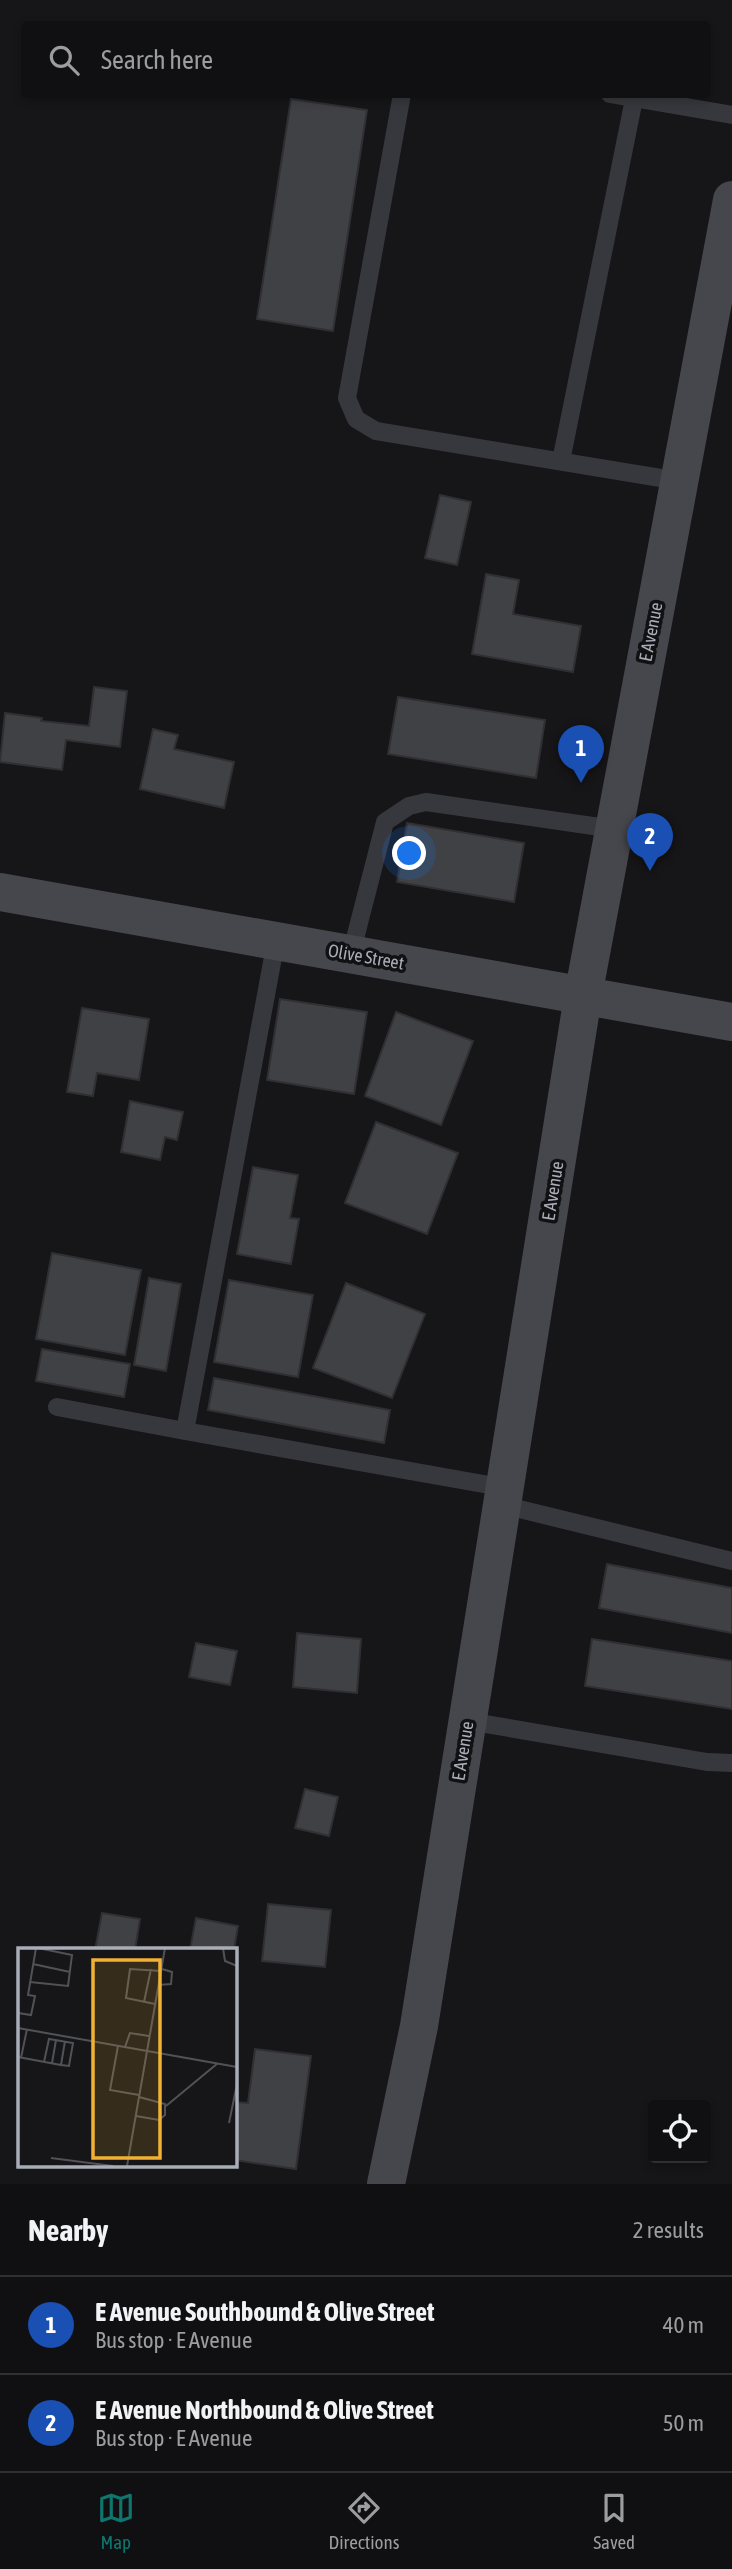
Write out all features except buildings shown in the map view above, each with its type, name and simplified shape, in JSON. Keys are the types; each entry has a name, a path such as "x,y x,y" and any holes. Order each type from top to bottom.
{"street":[{"name":"E Avenue","path":"386,2184 419,2026 583,996 679,481 725,273 732,200"},
{"name":"Olive Street","path":"0,892 732,1022"}],"lane":[{"path":"401,98 347,398 356,419 376,431 679,481"},
{"path":"629,98 732,116"},
{"path":"561,461 634,99"},
{"path":"351,954 385,822 409,806 426,802 614,829"},
{"path":"185,1431 276,941"},
{"path":"57,1407 504,1497 732,1561"},
{"path":"468,1721 707,1762 732,1763"}],"place":[{"name":"E Avenue Southbound & Olive Street","path":"581,783"},
{"name":"E Avenue Northbound & Olive Street","path":"650,871"}]}
